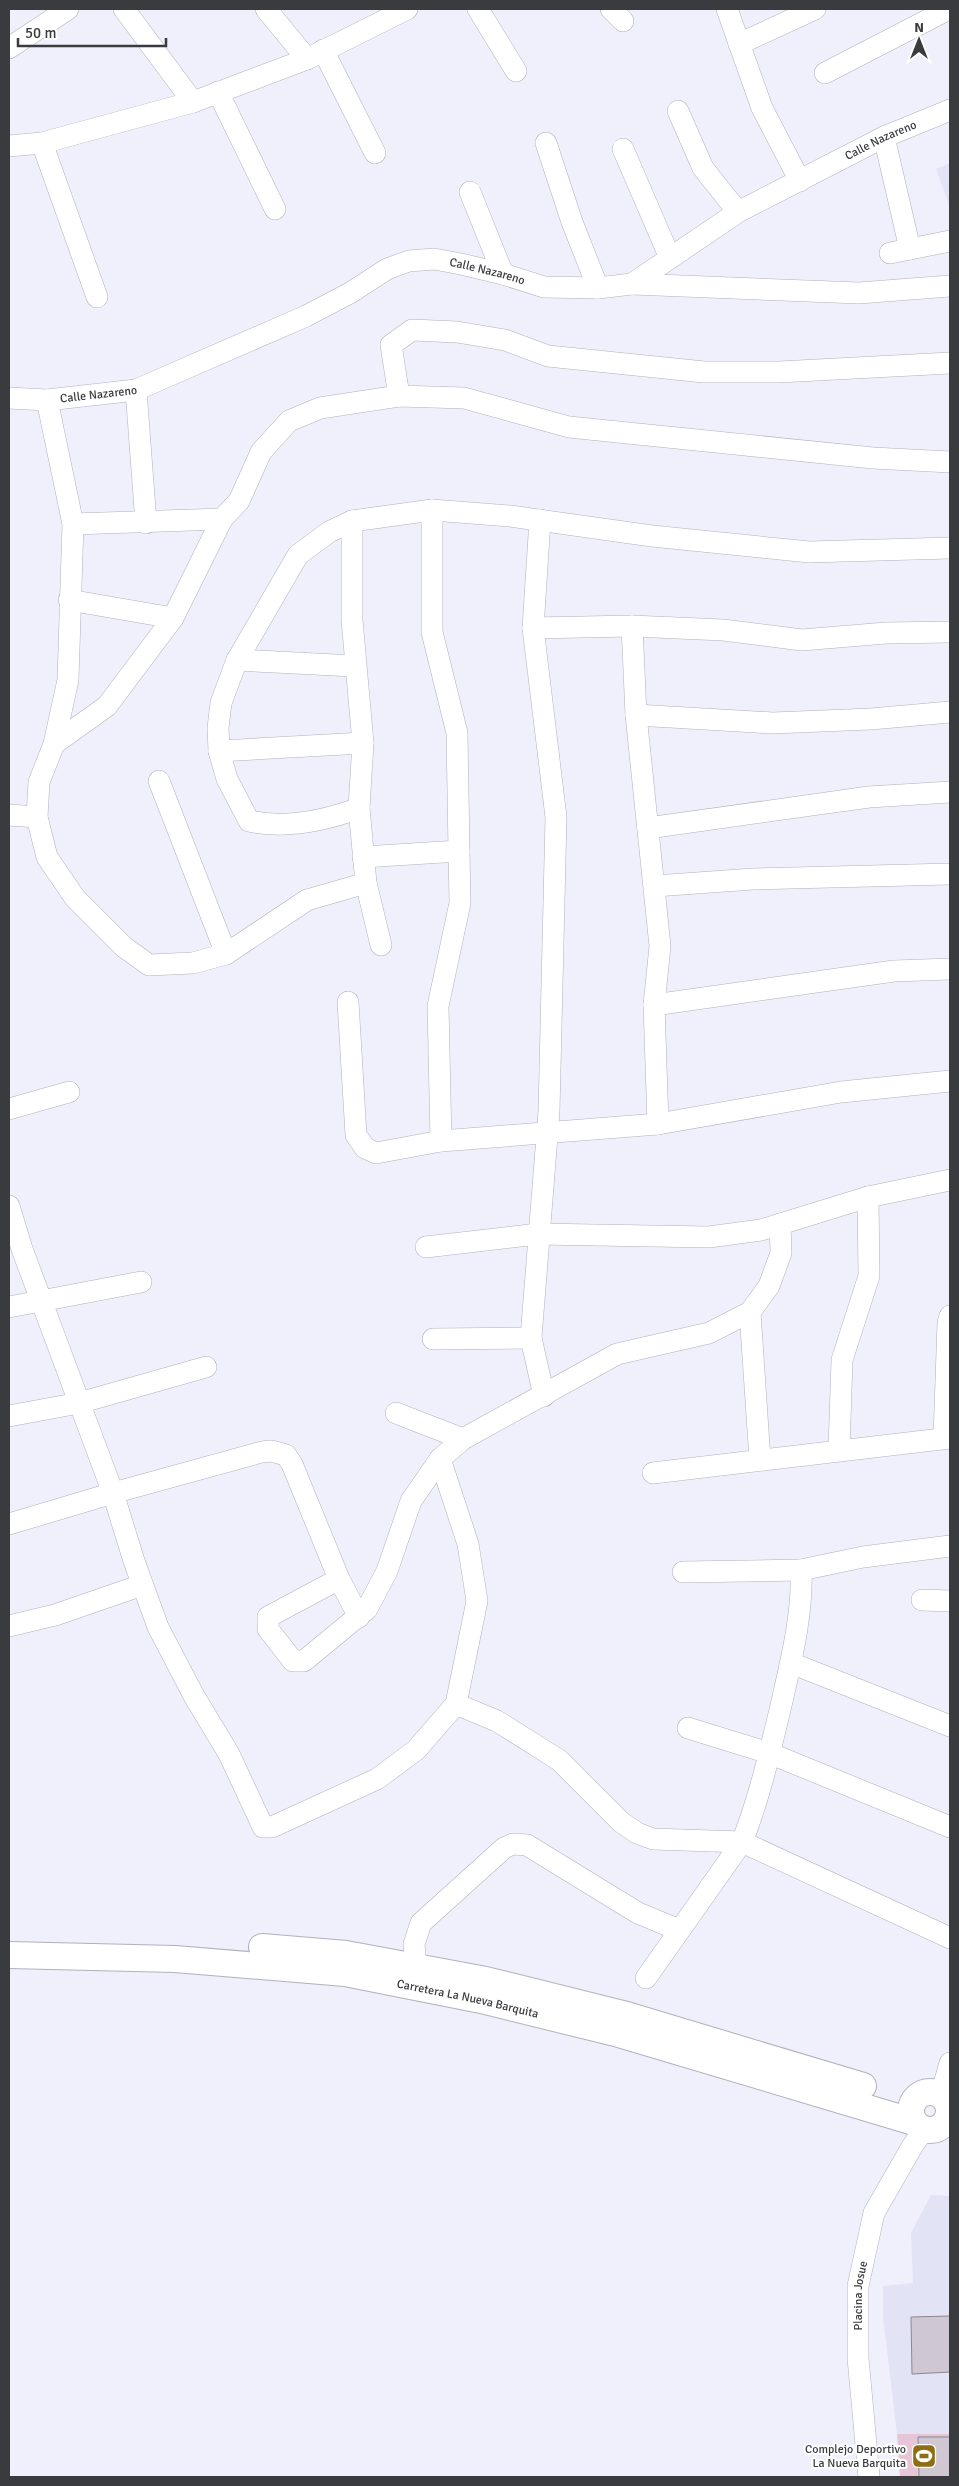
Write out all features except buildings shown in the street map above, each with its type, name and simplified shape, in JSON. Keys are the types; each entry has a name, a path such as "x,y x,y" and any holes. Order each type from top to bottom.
{"street":[{"path":"9,48 68,9"},
{"path":"124,9 193,102"},
{"path":"266,9 315,54 375,153"},
{"path":"9,146 42,143 193,102 315,54 407,9"},
{"path":"478,9 516,71"},
{"path":"727,9 762,108 800,181"},
{"path":"739,44 815,9"},
{"path":"825,73 949,9"},
{"path":"218,92 275,209"},
{"name":"Calle Nazareno","path":"9,398 47,400 136,390 298,320 350,293 387,269 409,261 434,259 503,274 544,287 598,288 632,284 738,212 884,137 950,110"},
{"path":"678,111 703,168 738,212"},
{"path":"884,137 900,251 950,241"},
{"path":"546,142 572,222 598,288"},
{"path":"42,143 96,297"},
{"path":"623,149 670,258"},
{"path":"470,192 503,274"},
{"path":"632,284 859,293 950,286"},
{"path":"399,396 391,346 412,330 457,332 505,340 548,356 704,372 779,372 950,363"},
{"path":"136,390 146,523"},
{"path":"54,744 107,706 173,618 222,519 239,500 261,452 288,421 320,408 399,396 464,398 569,427 873,458 950,462"},
{"path":"47,400 73,524 69,600 68,680 54,744 39,782 37,817 47,857 76,898 124,947 149,964 193,963 226,954 306,900 366,883"},
{"path":"432,510 432,632 457,733 460,903 438,1006 442,1141"},
{"path":"359,808 334,817 291,824 267,824 249,820 227,779 219,751 218,728 221,704 237,660 298,555 329,532 352,521 432,510 540,520 652,536 809,552 950,548"},
{"path":"73,524 222,519"},
{"path":"540,520 533,628 556,817 549,1111 531,1338 544,1396"},
{"path":"352,521 354,666 363,743 359,808 366,883 381,945"},
{"path":"69,600 173,618"},
{"path":"533,628 632,626 723,630 802,640 886,633 950,632"},
{"path":"632,626 636,716 660,946 654,1005 658,1124"},
{"path":"237,660 354,666"},
{"path":"636,716 773,723 871,719 950,712"},
{"path":"219,751 363,743"},
{"path":"159,782 226,954"},
{"path":"648,828 869,797 950,792"},
{"path":"9,815 37,817"},
{"path":"363,857 459,851"},
{"path":"654,886 752,879 950,874"},
{"path":"654,1005 894,971 950,969"},
{"path":"348,1002 356,1135 364,1148 376,1152 442,1141 658,1124 841,1092 950,1081"},
{"path":"9,1109 69,1092"},
{"path":"426,1247 538,1234 709,1237 761,1230 868,1197 950,1180"},
{"path":"839,1450 842,1360 870,1276 868,1197"},
{"path":"10,1213 113,1493 142,1585 158,1627 194,1696 229,1754 263,1827 272,1827 377,1779 416,1750 456,1704 477,1601 468,1544 440,1460"},
{"path":"339,1579 268,1617 268,1629 293,1661 304,1661 367,1609 387,1571 411,1501 440,1460 463,1439 617,1354 709,1333 750,1312 769,1286 781,1253 780,1224"},
{"path":"9,1307 141,1282"},
{"path":"750,1312 760,1460"},
{"path":"653,1473 947,1438 948,1323 950,1316"},
{"path":"433,1339 531,1338"},
{"path":"9,1416 79,1402 206,1368"},
{"path":"396,1413 463,1439"},
{"path":"9,1524 262,1452 279,1453 286,1455 292,1464 339,1579 359,1617"},
{"path":"683,1572 801,1570 863,1557 950,1546"},
{"path":"646,1978 742,1842 761,1789 791,1663 801,1570"},
{"path":"9,1626 55,1615 142,1585"},
{"path":"922,1600 950,1601"},
{"path":"791,1663 950,1726"},
{"path":"456,1704 497,1721 559,1760 621,1822 636,1833 653,1839 742,1842 950,1938"},
{"path":"688,1728 769,1753 950,1827"},
{"path":"416,1967 414,1944 421,1922 504,1848 513,1844 527,1845 638,1913 679,1930"},
{"name":"Carretera La Nueva Barquita","path":"9,1940 346,1964 416,1967 486,1980 623,2014 918,2118"},
{"name":"Carretera La Nueva Barquita","path":"9,1956 176,1952"},
{"name":"Carretera La Nueva Barquita","path":"346,1964 619,2034 918,2118"},
{"path":"941,2096 950,2063"},
{"path":"929,2092 941,2096 949,2108 948,2118 941,2127 918,2118 922,2094 929,2092"},
{"name":"Placina Josue","path":"868,2477 858,2358 858,2286 874,2212 913,2145 918,2118"}],"shaded area":[{"path":"950,163 950,208 936,169"},
{"path":"931,2195 950,2196 950,2434 897,2434 883,2317 883,2286 913,2283 911,2233"},
{"name":"Complejo Deportivo La Nueva Barquita","path":"897,2434 950,2434 950,2477 900,2477"}],"place":[{"name":"Complejo Deportivo La Nueva Barquita","path":"924,2456"}]}
